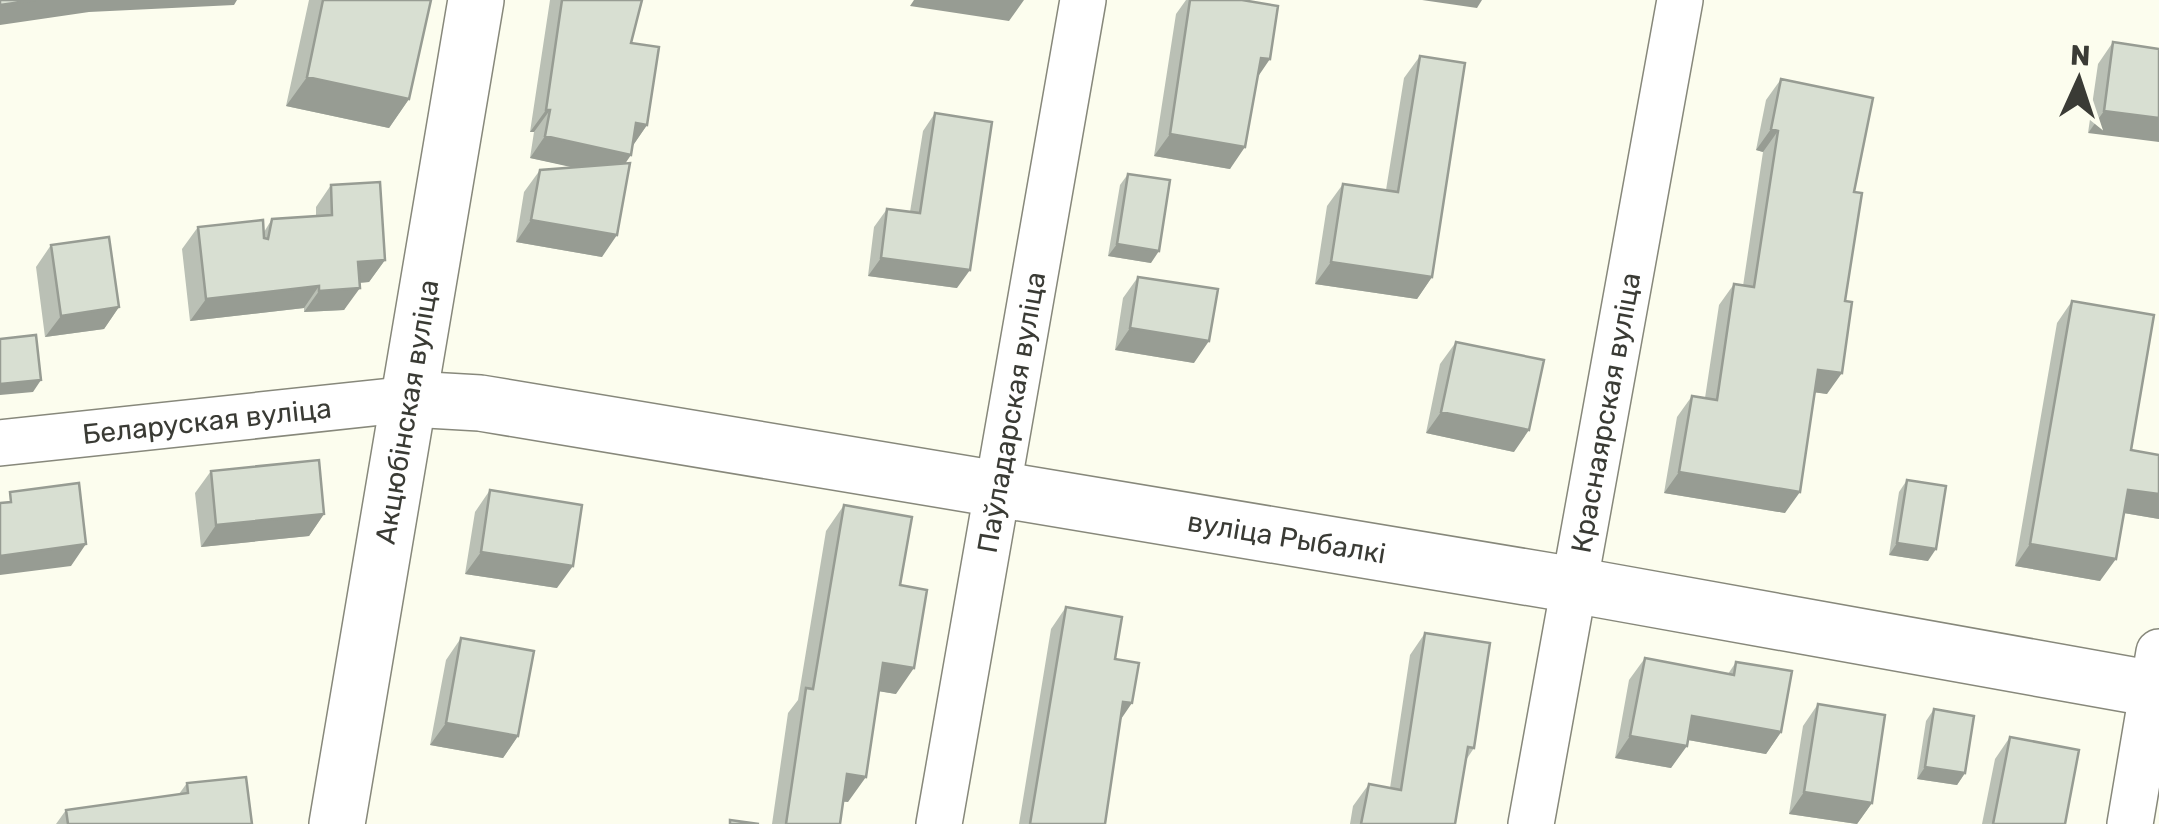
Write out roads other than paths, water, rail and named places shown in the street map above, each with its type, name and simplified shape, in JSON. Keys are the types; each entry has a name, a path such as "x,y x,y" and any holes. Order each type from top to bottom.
{"street":[{"name":"Акцюбінская вуліца","path":"337,824 476,0"},
{"name":"Паўладарская вуліца","path":"939,824 1083,0"},
{"name":"Краснаярская вуліца","path":"1530,824 1680,0"},
{"name":"Беларуская вуліца","path":"0,443 410,400"},
{"name":"вуліца Рыбалкі","path":"410,400 480,403 1574,585 2157,677"},
{"path":"2130,824 2157,677"}]}
